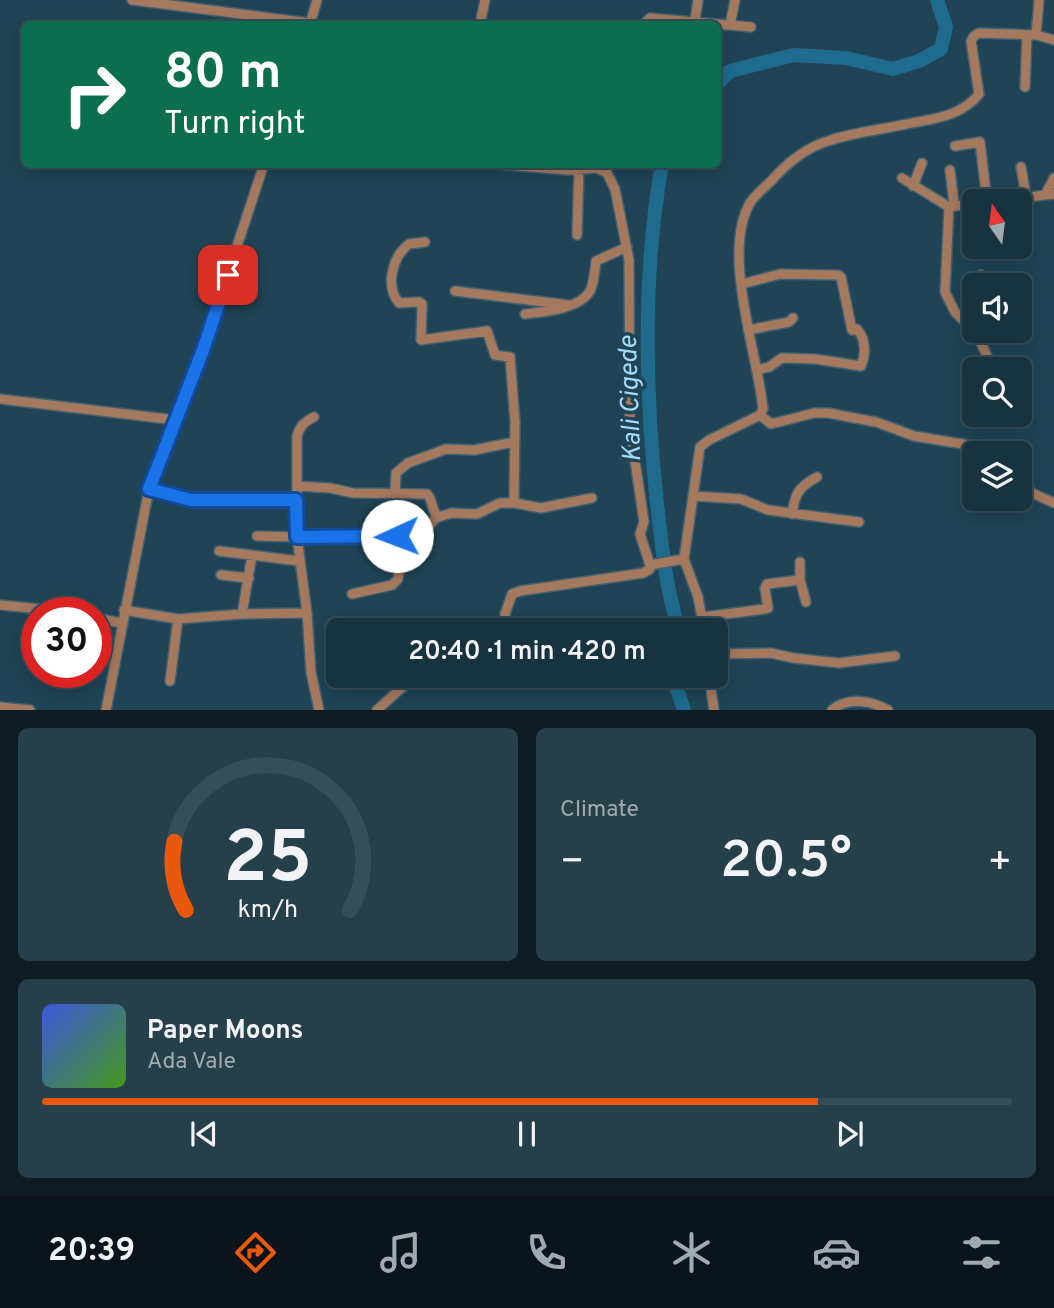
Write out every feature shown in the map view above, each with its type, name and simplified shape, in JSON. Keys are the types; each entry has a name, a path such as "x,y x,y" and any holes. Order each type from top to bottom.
{"street":[{"path":"132,0 288,21"},
{"path":"311,21 317,0"},
{"path":"482,21 485,0"},
{"path":"647,21 650,18 695,21 698,0"},
{"path":"730,24 735,0"},
{"path":"1025,87 1031,35 1039,0"},
{"path":"721,23 751,27"},
{"path":"800,580 767,583 765,588 768,608 765,610 703,617 682,559 700,447 760,415 762,409 748,330 740,251 742,228 750,204 792,159 828,141 960,111 970,106 979,94 971,41 979,33 1031,35 1054,40"},
{"path":"955,146 980,142 986,189"},
{"path":"913,186 922,163"},
{"path":"1021,167 1025,189"},
{"path":"106,709 149,489 203,350 263,168"},
{"path":"534,168 585,168"},
{"path":"600,168 607,173 615,190 627,247 631,427 644,522 640,534 654,564"},
{"path":"577,235 579,169"},
{"path":"950,170 952,205 944,288 951,306 962,315"},
{"path":"902,178 952,205 962,204"},
{"path":"1032,195 1050,193 1054,178"},
{"path":"425,242 406,246 394,264 392,274 396,301 422,304 419,338 422,341 489,331 495,355 507,355 510,358 514,503"},
{"path":"525,314 570,305 590,290 596,261 627,247"},
{"path":"742,284 780,274 838,275 841,277 852,330 858,329 864,341 861,366 815,359 782,358 769,367 757,370"},
{"path":"455,290 570,305"},
{"path":"748,330 789,322 793,318"},
{"path":"0,398 176,420"},
{"path":"760,415 771,424 814,413 845,415 876,422 914,436 962,444"},
{"path":"314,417 305,421 299,429 296,500 299,561 312,673 319,709"},
{"path":"395,494 397,473 408,463 446,449 474,450 514,442"},
{"path":"792,514 794,500 802,485 817,477"},
{"path":"297,486 330,488 353,493 427,494 437,516"},
{"path":"149,489 191,500 296,500"},
{"path":"1032,493 1054,503"},
{"path":"694,496 741,499 768,510 859,522"},
{"path":"257,536 397,536 424,531 437,516 451,513 477,514 500,503 541,508 592,498"},
{"path":"352,594 392,585 398,579 400,565 397,536"},
{"path":"219,551 299,561"},
{"path":"242,614 252,555"},
{"path":"506,618 512,594 643,573 654,564 682,559"},
{"path":"800,562 800,580 806,602"},
{"path":"220,575 249,578"},
{"path":"0,605 21,607"},
{"path":"124,610 178,619 307,613"},
{"path":"170,681 178,619"},
{"path":"112,622 121,624"},
{"path":"728,654 771,653 839,663 895,656"},
{"path":"377,709 401,688"},
{"path":"711,688 714,709"},
{"path":"832,709 841,703 860,701 888,709"},
{"path":"0,707 30,709"}],"waterway":[{"name":"Kali Cigede","path":"721,80 730,71 794,55 846,58 893,69 919,61 941,49 946,27 937,0"},
{"name":"Kali Cigede","path":"661,168 648,291 648,377 661,536 676,618"},
{"name":"Kali Cigede","path":"677,688 684,710"}],"route":[{"path":"228,275 203,350 149,489 167,496 208,502 296,500 297,537 397,536"}]}
